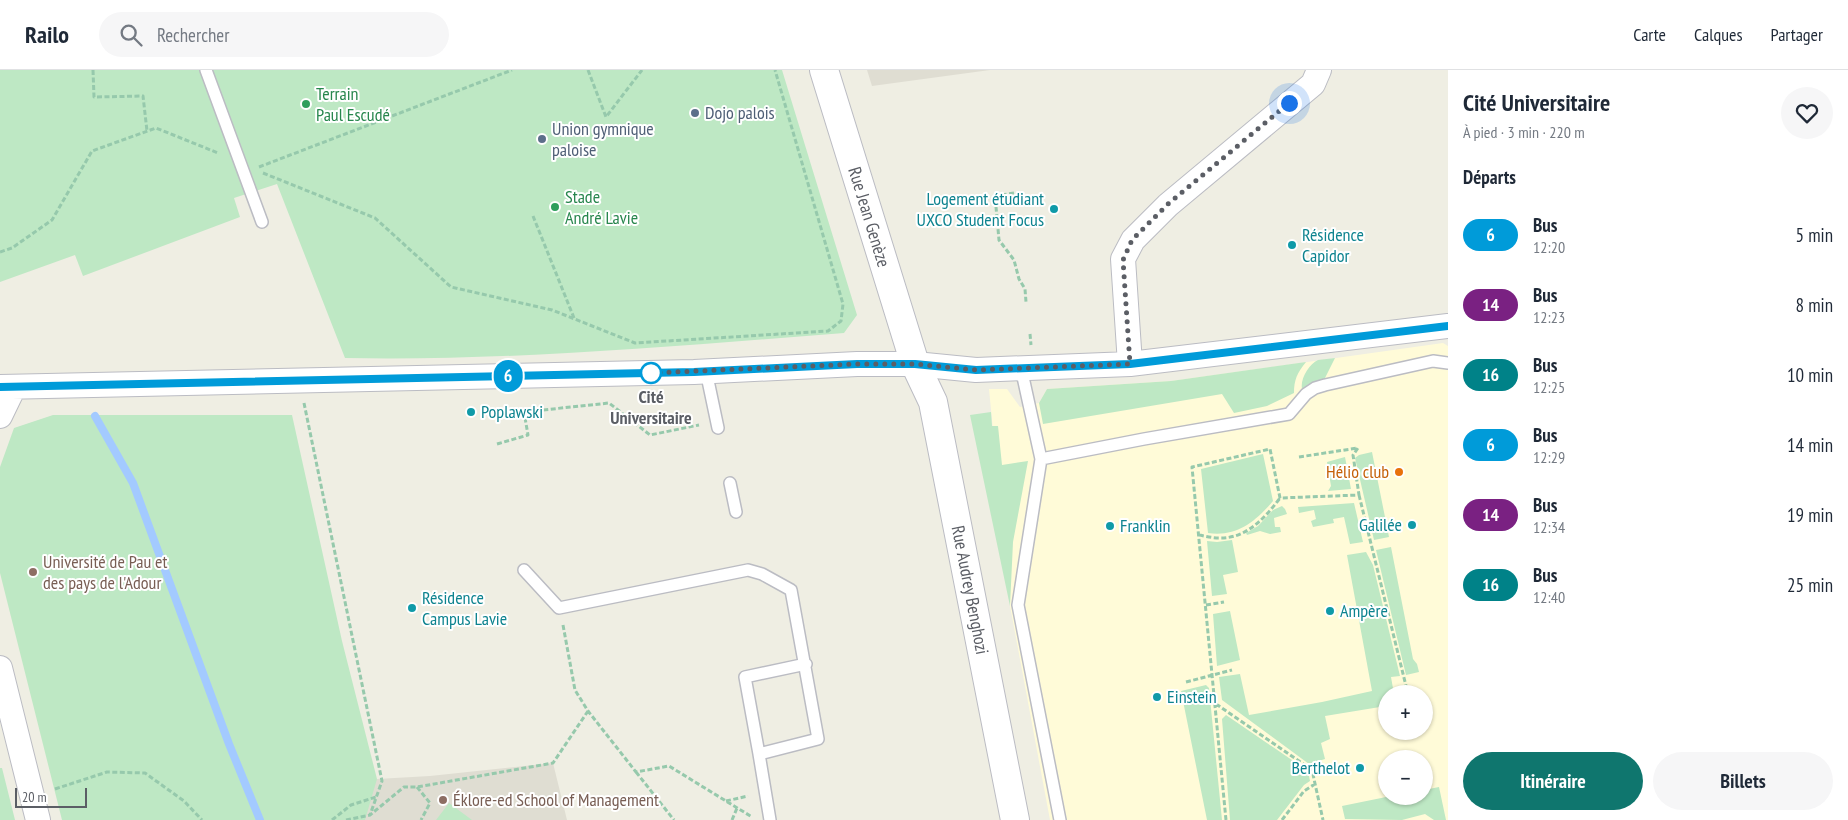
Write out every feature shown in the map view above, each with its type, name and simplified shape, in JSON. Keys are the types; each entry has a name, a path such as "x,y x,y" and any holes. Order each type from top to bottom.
{"street":[{"name":"Rue Jean Genèze","path":"824,70 915,364"},
{"path":"1130,364 1123,260 1132,240 1168,204 1313,84 1318,70"},
{"path":"0,416 7,387 706,371 857,364 915,364 976,370 1130,364 1445,329"},
{"name":"Rue Audrey Benghozi","path":"915,364 933,402 1015,820"},
{"path":"0,668 38,820"}],"lane":[{"path":"206,70 262,222"},
{"path":"1041,459 1289,414 1306,394 1315,388 1434,361 1448,363"},
{"path":"1021,368 1041,459 1018,605 1060,820"},
{"path":"706,371 718,425"},
{"path":"730,484 736,512"},
{"path":"524,570 560,608 748,570 762,574 791,590 806,664 818,739 759,754"},
{"path":"770,820 745,677 806,664"}],"path":[{"path":"93,70 94,97 143,96 146,131"},
{"path":"512,70 254,169 375,218 451,287 552,310 635,343 828,331 841,321 843,304 775,70"},
{"path":"588,70 606,117 642,70"},
{"path":"0,252 12,248 52,220 92,151 156,128 240,161"},
{"path":"1014,193 995,196 999,240 1014,260 1019,279 1025,289 1026,302"},
{"path":"533,216 574,319"},
{"path":"304,402 382,781 370,815"},
{"path":"497,444 528,436 524,412 609,403 650,435 718,425"},
{"path":"1300,457 1358,448 1353,455 1359,495 1406,685"},
{"path":"1199,535 1218,538 1245,532 1268,514 1280,498 1270,449 1192,467 1226,820"},
{"path":"1280,498 1359,495"},
{"path":"1206,605 1224,602"},
{"path":"560,608 575,690 588,711 674,820"},
{"path":"1186,682 1232,670"},
{"path":"1216,704 1312,770 1323,820"},
{"path":"346,820 370,815 404,787 418,787 553,763 588,711"},
{"path":"636,772 669,766 756,820"},
{"path":"31,791 46,792 107,772 145,773 184,801 202,820"},
{"path":"1282,820 1304,791 1315,784"},
{"path":"418,787 430,803 421,820"},
{"path":"726,801 766,792"},
{"path":"332,820 352,806 376,797"},
{"path":"732,820 738,808"}],"shaded area":[{"path":"867,70 990,70 872,86"},
{"path":"1443,343 1448,346 1448,820 1050,820 1010,606 989,389 1007,389 1020,407 1039,403 1047,389 1171,381"},
{"name":"Éklore-ed School of Management","path":"553,763 567,820 270,820 377,779 430,776"}],"green space":[{"name":"Stade André Lavie","path":"0,70 782,70 857,315 844,333 595,352 470,357 345,358 277,184 234,198 240,217 83,276 75,255 0,282"},
{"path":"1335,358 1323,382 1302,389 1304,376 1311,365 1318,360"},
{"path":"1306,362 1297,377 1294,393 1267,406 1234,413 1222,394 1043,424 1039,403 1047,389 1171,381"},
{"path":"991,412 992,426 998,426 1002,465 1028,461 1013,542 1010,606 970,415"},
{"path":"53,415 292,415 342,641 377,779 365,820 62,820 0,573 0,467 14,428"},
{"path":"1372,452 1389,537 1374,540 1355,458"},
{"path":"1263,454 1273,501 1252,521 1237,530 1228,533 1208,533 1201,469"},
{"path":"1345,457 1351,489 1328,491 1331,486 1327,462"},
{"path":"1354,503 1363,542 1350,544 1344,517 1333,519 1334,523 1313,527 1311,521 1316,519 1314,510 1299,513 1298,507"},
{"path":"1282,506 1287,514 1274,518 1275,527 1280,527 1281,532 1270,534 1260,531 1247,535 1246,533 1258,526 1273,510"},
{"path":"1232,540 1238,572 1223,575 1227,594 1212,596 1207,541"},
{"path":"1391,547 1413,659 1417,664 1419,672 1406,675 1376,550"},
{"path":"1366,552 1373,565 1400,676 1391,677 1392,685 1378,685 1378,707 1325,716 1330,739 1321,743 1325,759 1309,764 1222,700 1219,677 1240,674 1249,715 1372,691 1347,555"},
{"path":"1230,611 1240,660 1217,666 1213,614"},
{"path":"1206,685 1209,688 1222,820 1207,820 1181,691"},
{"path":"1226,715 1308,771 1310,781 1304,785 1277,820 1230,820 1222,719"},
{"path":"0,768 2,768 15,820 0,820"},
{"path":"1439,787 1446,820 1434,820 1425,814 1402,820 1345,819 1342,806 1378,799 1378,805 1433,805 1433,788"},
{"path":"449,803 472,820 436,820"}],"waterway":[{"path":"95,416 133,483 229,744 260,820"}],"bus line":[{"name":"6","path":"0,387 694,372 857,364 915,364 976,370 1130,364 1448,326"}],"place":[{"name":"Terrain Paul Escudé","path":"306,104"},
{"name":"Dojo palois","path":"695,113"},
{"name":"Union gymnique paloise","path":"542,139"},
{"name":"Stade André Lavie","path":"555,207"},
{"name":"Logement étudiant UXCO Student Focus","path":"1054,209"},
{"name":"Résidence Capidor","path":"1292,245"},
{"name":"Cité Universitaire","path":"651,373"},
{"name":"Poplawski","path":"471,412"},
{"name":"Hélio club","path":"1399,472"},
{"name":"Galilée","path":"1412,525"},
{"name":"Franklin","path":"1110,526"},
{"name":"Université de Pau et des pays de l'Adour","path":"33,572"},
{"name":"Résidence Campus Lavie","path":"412,608"},
{"name":"Ampère","path":"1330,611"},
{"name":"Einstein","path":"1157,697"},
{"name":"Berthelot","path":"1360,768"},
{"name":"Éklore-ed School of Management","path":"443,800"}],"route":[{"path":"651,373 857,364 915,364 976,370 1130,364 1123,260 1132,240 1168,204 1289,103"}]}
